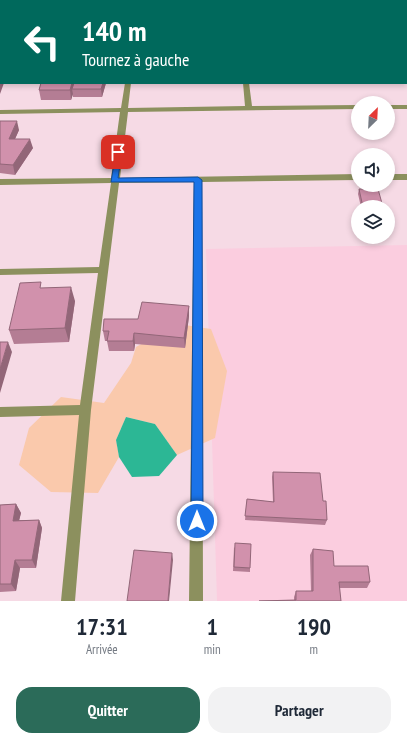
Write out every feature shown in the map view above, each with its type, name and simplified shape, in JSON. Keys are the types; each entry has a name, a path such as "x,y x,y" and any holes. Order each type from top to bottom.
{"street":[{"path":"68,601 85,410 128,84"},
{"path":"246,84 249,109"},
{"path":"395,107 407,107"},
{"path":"0,112 351,108"},
{"path":"0,182 351,177"},
{"path":"395,177 407,177"},
{"path":"196,601 198,180"},
{"path":"0,272 103,270"},
{"path":"0,412 85,410"}],"shaded area":[{"path":"407,245 407,601 217,601 206,249"},
{"path":"178,324 211,329 227,371 215,438 177,455 155,424 126,417 116,440 119,457 98,493 51,492 19,465 29,428 61,397 104,403 131,363 136,347"},
{"path":"126,417 155,424 177,455 159,476 132,477 119,457 116,440"}],"building":[{"path":"41,84 72,84 70,90 39,90"},
{"path":"74,84 103,84 101,89 72,89"},
{"path":"0,121 17,121 9,139 30,139 13,165 0,164"},
{"path":"360,192 379,192 381,200 361,200"},
{"path":"41,282 40,288 71,287 65,328 9,330 20,283"},
{"path":"142,302 189,306 184,338 134,333 133,341 107,341 109,331 103,331 104,319 138,319"},
{"path":"0,342 8,342 0,369"},
{"path":"273,472 320,473 323,501 326,501 327,520 245,516 247,499 274,502"},
{"path":"16,504 13,521 39,520 32,560 15,560 11,584 0,584 0,505"},
{"path":"235,543 251,544 250,568 234,567"},
{"path":"313,549 333,551 334,566 368,566 370,582 339,582 341,601 259,601 296,600 296,591 313,591"},
{"path":"134,550 172,553 168,601 127,601"}],"route":[{"path":"118,152 114,181 198,180 199,250 197,521"}]}
